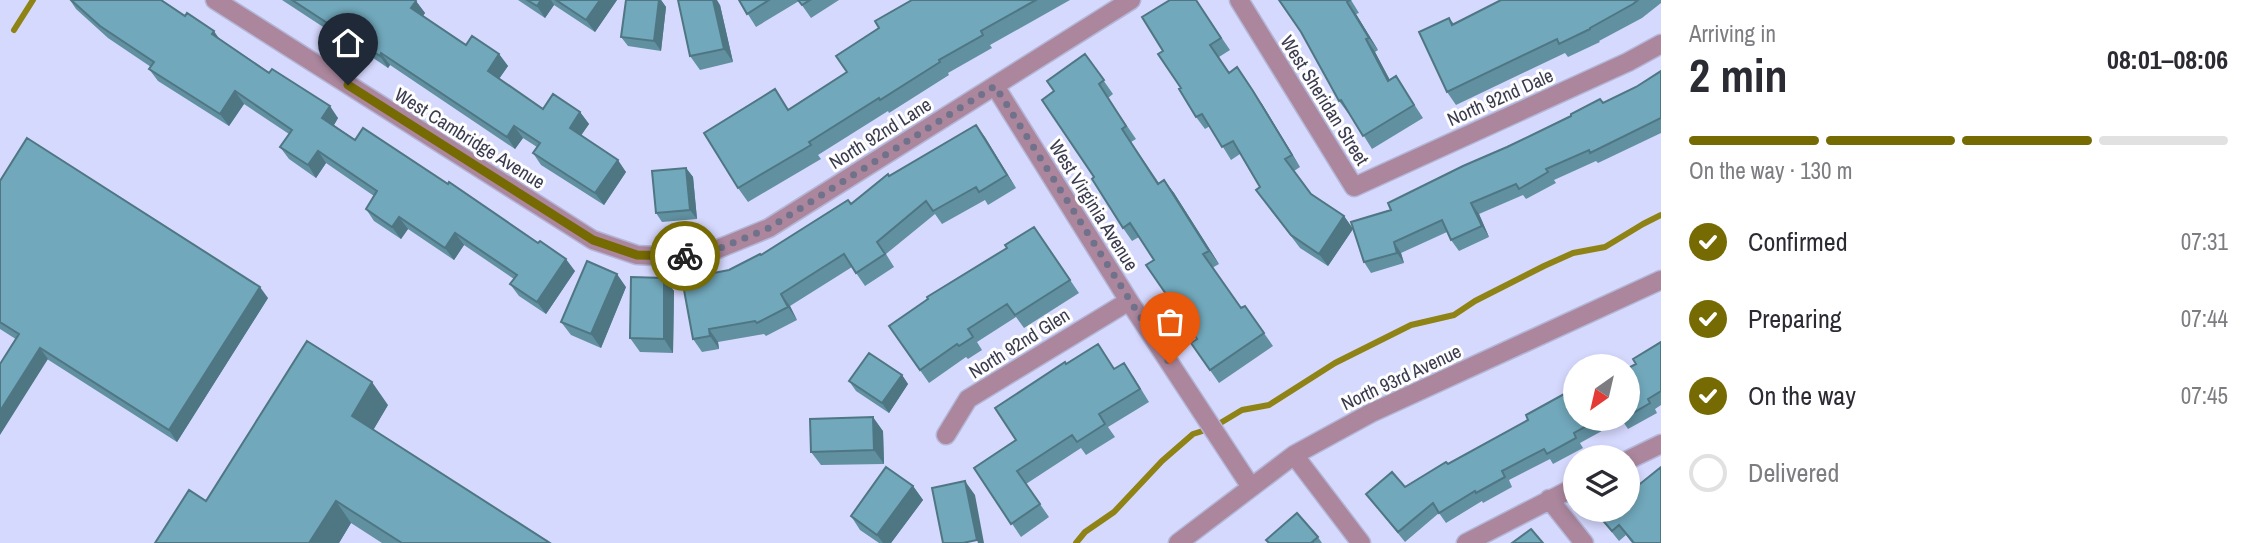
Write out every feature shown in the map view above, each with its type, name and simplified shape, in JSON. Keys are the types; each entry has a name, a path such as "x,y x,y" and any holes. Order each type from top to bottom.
{"street":[{"name":"West Cambridge Avenue","path":"215,0 571,227 593,240 637,255"},
{"name":"North 92nd Lane","path":"637,255 677,257 708,253 759,233 1130,0"},
{"name":"West Sheridan Street","path":"1239,0 1354,187"},
{"name":"North 92nd Dale","path":"1354,187 1628,62 1661,44"},
{"name":"West Virginia Avenue","path":"995,86 1129,301 1251,487"},
{"name":"North 93rd Avenue","path":"1178,543 1294,455 1371,413 1661,280"},
{"name":"North 92nd Glen","path":"946,435 968,399 1129,301"},
{"path":"1640,454 1661,444"},
{"path":"1294,455 1361,543"},
{"path":"1466,543 1563,493"},
{"path":"1549,499 1584,543"}],"building":[{"path":"71,0 161,0 185,16 187,13 214,31 212,34 269,73 272,69 330,106 322,118 355,140 363,128 566,259 537,302 510,284 517,275 455,233 445,248 399,217 392,227 366,209 377,191 318,151 308,165 280,147 292,130 235,91 220,114 149,69 154,62 100,26"},
{"path":"292,0 415,0 411,8 466,45 472,36 499,54 488,71 543,109 553,94 580,112 570,128 618,160 595,193 533,153 540,143 514,126 507,137 381,53 380,56"},
{"path":"527,0 541,0 537,6"},
{"path":"556,0 600,0 586,20"},
{"path":"626,0 659,0 654,41 621,37"},
{"path":"678,0 713,0 724,49 690,56"},
{"path":"739,0 769,0 747,14"},
{"path":"912,0 1036,0 981,31 983,35 809,142 811,145 738,188 704,133 775,89 788,110 847,72 836,56 879,28 875,21"},
{"path":"1170,0 1196,0 1221,38 1210,45 1229,73 1237,67 1253,91 1292,155 1285,159 1311,194 1344,216 1319,254 1291,235 1256,190 1260,187 1233,141 1222,147 1202,114 1196,117 1179,89 1181,88 1158,54 1163,51 1142,17"},
{"path":"1279,0 1350,0 1347,2 1369,38 1366,39 1388,81 1396,76 1414,105 1363,136"},
{"path":"1501,0 1638,0 1559,44 1557,39 1447,92 1419,32 1449,18 1452,25"},
{"path":"1085,54 1104,80 1099,84 1126,126 1122,129 1158,184 1164,180 1209,251 1203,254 1241,308 1245,306 1264,333 1210,370 1191,343 1197,339 1146,265 1154,260 1130,223 1123,228 1092,179 1094,177 1042,100 1054,91 1047,81"},
{"path":"1661,71 1661,118 1590,153 1589,150 1546,169 1548,172 1519,189 1516,184 1471,203 1482,226 1451,240 1442,220 1394,242 1397,253 1364,262 1351,222 1391,210 1388,203 1571,116 1600,99 1603,103"},
{"path":"976,125 1007,175 979,192 976,187 933,211 926,201 877,242 885,254 856,273 844,254 781,294 788,307 757,323 755,321 709,329 710,336 693,339 682,279 729,270 761,255 848,200 851,204 888,174 889,176"},
{"path":"27,138 260,287 169,430 40,348 0,411 0,364 19,334 0,322 0,181"},
{"path":"686,168 690,210 656,213 652,171"},
{"path":"1034,227 1070,280 1015,315 1007,304 968,329 973,337 959,346 957,344 920,370 889,326 928,299 927,297 1007,248 1005,245"},
{"path":"587,261 617,274 591,334 561,322"},
{"path":"631,277 664,278 664,339 630,338"},
{"path":"307,341 372,382 352,416 550,543 402,543 336,501 309,543 155,543 189,490 206,501"},
{"path":"1661,342 1661,391 1648,399 1650,403 1640,409 1640,355"},
{"path":"1098,344 1114,369 1124,363 1140,389 1099,414 1105,424 1077,442 1072,435 1017,471 1040,504 1011,524 974,468 1016,440 995,408 1065,362 1066,364"},
{"path":"869,353 902,375 882,403 849,381"},
{"path":"1563,395 1563,431 1578,431 1574,433 1576,438 1547,454 1544,449 1502,471 1505,477 1439,513 1433,503 1398,532 1366,494 1392,472 1405,487 1446,462 1448,464 1528,420 1526,415"},
{"path":"873,417 874,450 811,452 810,419"},
{"path":"886,467 913,486 877,535 851,516"},
{"path":"1661,467 1661,543 1634,543 1619,525 1612,531 1604,522 1640,522 1640,484"},
{"path":"965,481 977,540 943,543 932,488"},
{"path":"1297,513 1318,537 1313,543 1269,543 1266,540"},
{"path":"1531,529 1543,543 1512,543"}],"waterway":[{"path":"14,30 33,0"},
{"path":"1076,543 1085,532 1114,512 1162,461 1193,434 1212,428 1242,410 1269,405 1335,363 1411,325 1454,315 1475,301 1544,266 1573,253 1605,247 1661,215"}],"way so far":[{"path":"685,256 708,253 769,228 995,86 1170,364"}],"route":[{"path":"348,85 593,240 637,255 685,256"}]}
